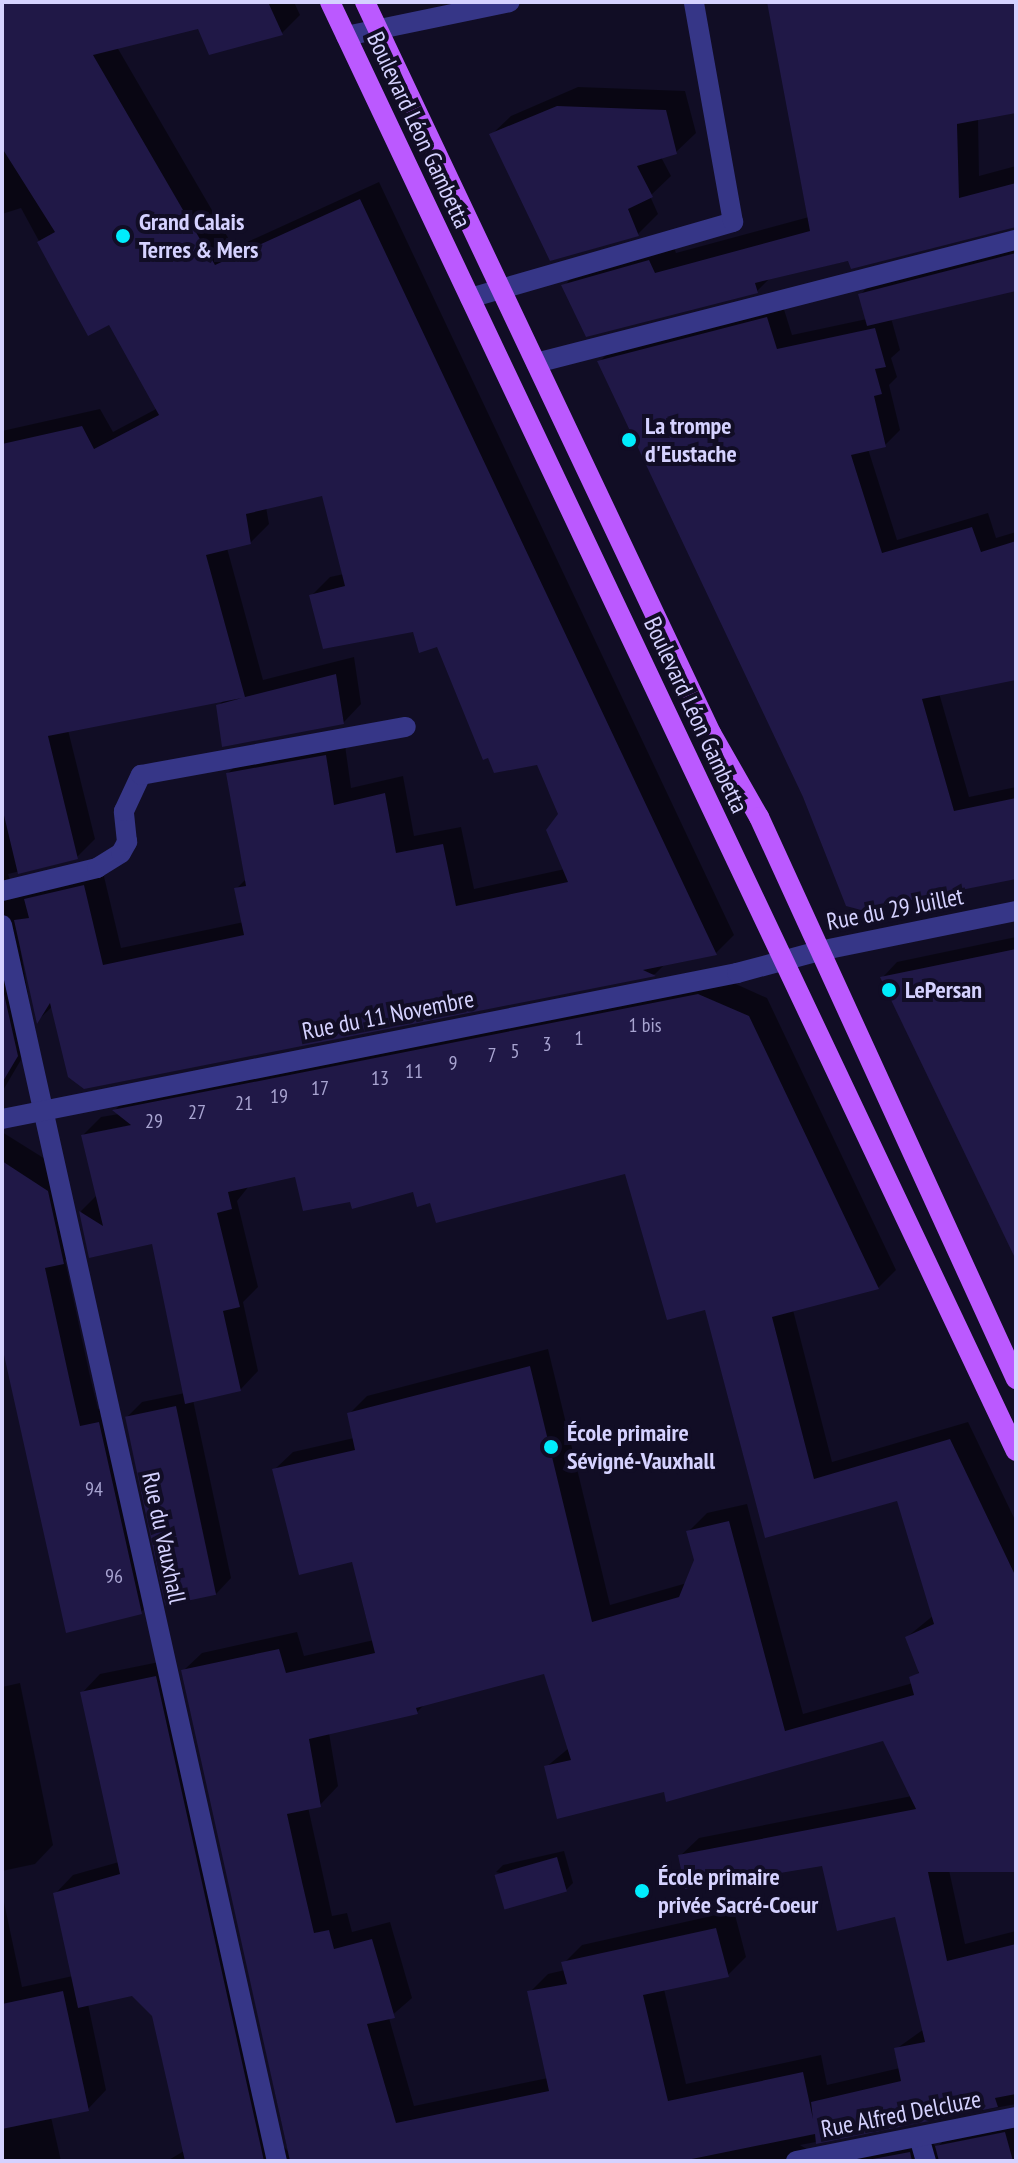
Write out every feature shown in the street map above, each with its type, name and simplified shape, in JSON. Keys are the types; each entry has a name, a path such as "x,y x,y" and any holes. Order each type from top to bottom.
{"main road":[{"name":"Boulevard Léon Gambetta","path":"330,2 1016,1451"},
{"name":"Boulevard Léon Gambetta","path":"365,2 711,733 759,817 1016,1379"}],"street":[{"path":"346,36 510,2"},
{"path":"470,298 733,222 694,2"},
{"path":"536,363 1016,240"},
{"path":"2,891 97,868 121,853 127,842 124,811 141,775 406,727"},
{"name":"Rue du 29 Juillet","path":"785,963 819,951 1016,911"},
{"name":"Rue du Vauxhall","path":"2,925 46,1109 277,2161"},
{"name":"Rue du 11 Novembre","path":"2,1119 785,963"},
{"name":"Rue Alfred Delcluze","path":"796,2161 1016,2117"},
{"path":"919,2137 926,2161"}],"building":[{"path":"2,2 268,2 283,35 209,55 198,29 93,55 215,265 360,199 717,955 643,970 656,976 84,1089 68,1077 50,1003 37,1024 14,920 29,918 24,899 84,885 103,965 244,935 234,888 246,886 226,773 326,755 334,805 385,793 396,853 443,844 456,906 568,882 546,830 558,814 537,765 494,773 488,758 483,760 437,647 419,653 413,632 323,649 309,595 345,586 322,496 246,514 251,544 206,555 245,697 336,674 344,724 222,747 216,705 242,698 48,736 78,859 18,874 2,807 2,444 82,426 94,449 159,415 109,325 88,336 37,242 55,232 2,148"},
{"path":"767,2 1016,2 1016,113 957,124 959,198 1016,183 1016,227 851,269 848,261 755,283 758,293 586,337 561,285 649,260 655,273 810,231"},
{"path":"557,106 666,110 677,154 637,166 653,197 628,209 639,236 550,261 489,134"},
{"path":"1016,253 1016,291 867,326 858,294"},
{"path":"767,317 777,349 875,328 886,367 875,369 882,394 874,396 886,447 851,455 882,553 972,527 981,552 1016,541 1016,680 922,699 954,811 1016,798 1016,879 861,910 846,906 803,797 597,361"},
{"path":"1016,949 1016,1260 880,977"},
{"path":"2,985 18,1056 2,1083"},
{"path":"698,994 749,1016 879,1289 772,1317 814,1479 950,1439 1016,1577 1016,1872 928,1872 947,1961 1016,1944 1016,2094 995,2098 998,2107 816,2144 815,2134 682,2161 290,2161 181,1670 279,1649 286,1673 375,1653 352,1562 299,1575 272,1469 355,1450 347,1413 530,1366 592,1622 679,1597 694,1560 686,1531 729,1521 785,1731 914,1695 909,1677 919,1673 905,1637 934,1624 897,1501 765,1538 705,1310 667,1320 625,1174 436,1223 430,1203 417,1207 413,1192 352,1209 350,1202 303,1211 295,1177 228,1192 232,1209 217,1213 240,1307 223,1311 241,1391 185,1404 152,1244 89,1258 79,1211 103,1226 81,1135 131,1125 112,1110","holes":["544,1674 571,1760 544,1766 557,1819 664,1792 666,1802 883,1741 916,1809 678,1855 685,1889 822,1866 837,1931 895,1917 925,2042 894,2048 901,2081 811,2102 813,2119 803,2072 668,2101 643,1995 729,1977 716,1928 561,1962 567,1984 527,1991 549,2091 396,2123 367,2024 395,2018 372,1939 334,1949 329,1930 314,1933 302,1882 287,1814 321,1807 309,1739 418,1714 416,1708"]},
{"path":"2,1161 48,1191 64,1264 45,1268 72,1391 80,1426 99,1422 142,1614 66,1633 2,1346"},
{"path":"176,1406 216,1595 165,1606 125,1417"},
{"path":"156,1676 264,2161 185,2161 152,2016 132,1996 78,2008 53,1893 120,1874 80,1692"},
{"path":"557,1857 567,1892 504,1910 495,1875"},
{"path":"63,1991 89,2111 2,2129 2,2004"},
{"path":"1005,2132 1013,2161 939,2161 935,2146"},
{"path":"910,2152 912,2161 862,2161"}],"place":[{"name":"Grand Calais Terres & Mers","path":"123,236"},
{"name":"La trompe d'Eustache","path":"629,440"},
{"name":"LePersan","path":"889,990"},
{"name":"École primaire Sévigné-Vauxhall","path":"551,1447"},
{"name":"École primaire privée Sacré-Coeur","path":"642,1891"}]}
